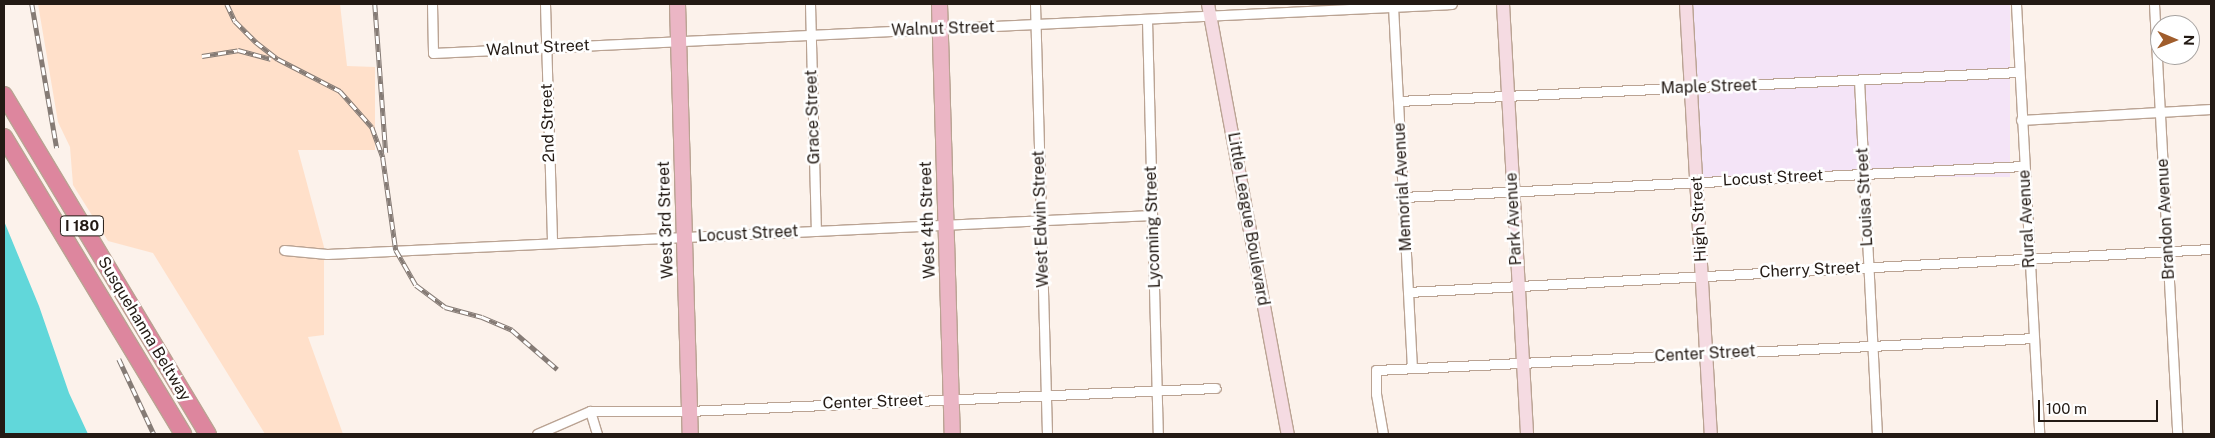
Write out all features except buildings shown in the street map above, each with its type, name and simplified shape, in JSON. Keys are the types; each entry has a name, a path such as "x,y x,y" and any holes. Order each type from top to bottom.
{"highway":[{"name":"Susquehanna Beltway","path":"4,95 208,434"},
{"name":"Susquehanna Beltway","path":"4,137 183,434"},
{"path":"125,338 174,434"},
{"path":"160,356 215,434"}],"main road":[{"name":"West 3rd Street","path":"677,4 690,434"},
{"name":"West 4th Street","path":"939,4 952,434"}],"street":[{"name":"Walnut Street","path":"432,4 433,53 1147,20 1209,10 1452,4"},
{"name":"2nd Street","path":"545,4 552,242"},
{"name":"Grace Street","path":"810,4 816,231"},
{"name":"West Edwin Street","path":"1035,4 1047,434"},
{"name":"Park Avenue","path":"1503,4 1527,434"},
{"name":"High Street","path":"1686,4 1710,434"},
{"name":"Rural Avenue","path":"2016,4 2039,434"},
{"name":"Brandon Avenue","path":"2154,4 2178,434"},
{"name":"Memorial Avenue","path":"1393,6 1412,368"},
{"name":"Little League Boulevard","path":"1209,10 1288,434"},
{"name":"Lycoming Street","path":"1147,20 1158,434"},
{"name":"Maple Street","path":"1398,101 2019,72"},
{"name":"Louisa Street","path":"1859,80 1877,434"},
{"path":"2021,120 2211,109"},
{"name":"Locust Street","path":"1402,197 2024,166"},
{"name":"Locust Street","path":"284,250 327,254 1152,215"},
{"name":"Cherry Street","path":"1408,292 2211,249"},
{"name":"Center Street","path":"1383,434 1376,394 1376,370 2034,338"},
{"name":"Center Street","path":"537,434 590,411 688,411 1215,388"},
{"path":"590,411 597,434"}],"shaded area":[{"path":"38,4 340,4 347,66 375,67 375,150 298,150 324,247 324,335 308,337 343,434 265,434 153,253 108,241 73,185 70,147 58,122"},
{"path":"1691,4 2010,4 2010,177 1691,177"}],"water":[{"path":"4,221 39,306 69,393 88,434 4,434"}],"railway":[{"path":"32,4 57,148"},
{"path":"227,4 235,21 256,42 278,59 340,91 372,127 383,158 396,250 416,285 445,307 482,317 512,330 557,369"},
{"path":"375,4 386,153"},
{"path":"202,56 238,50 271,59"},
{"path":"119,359 154,434"}]}
